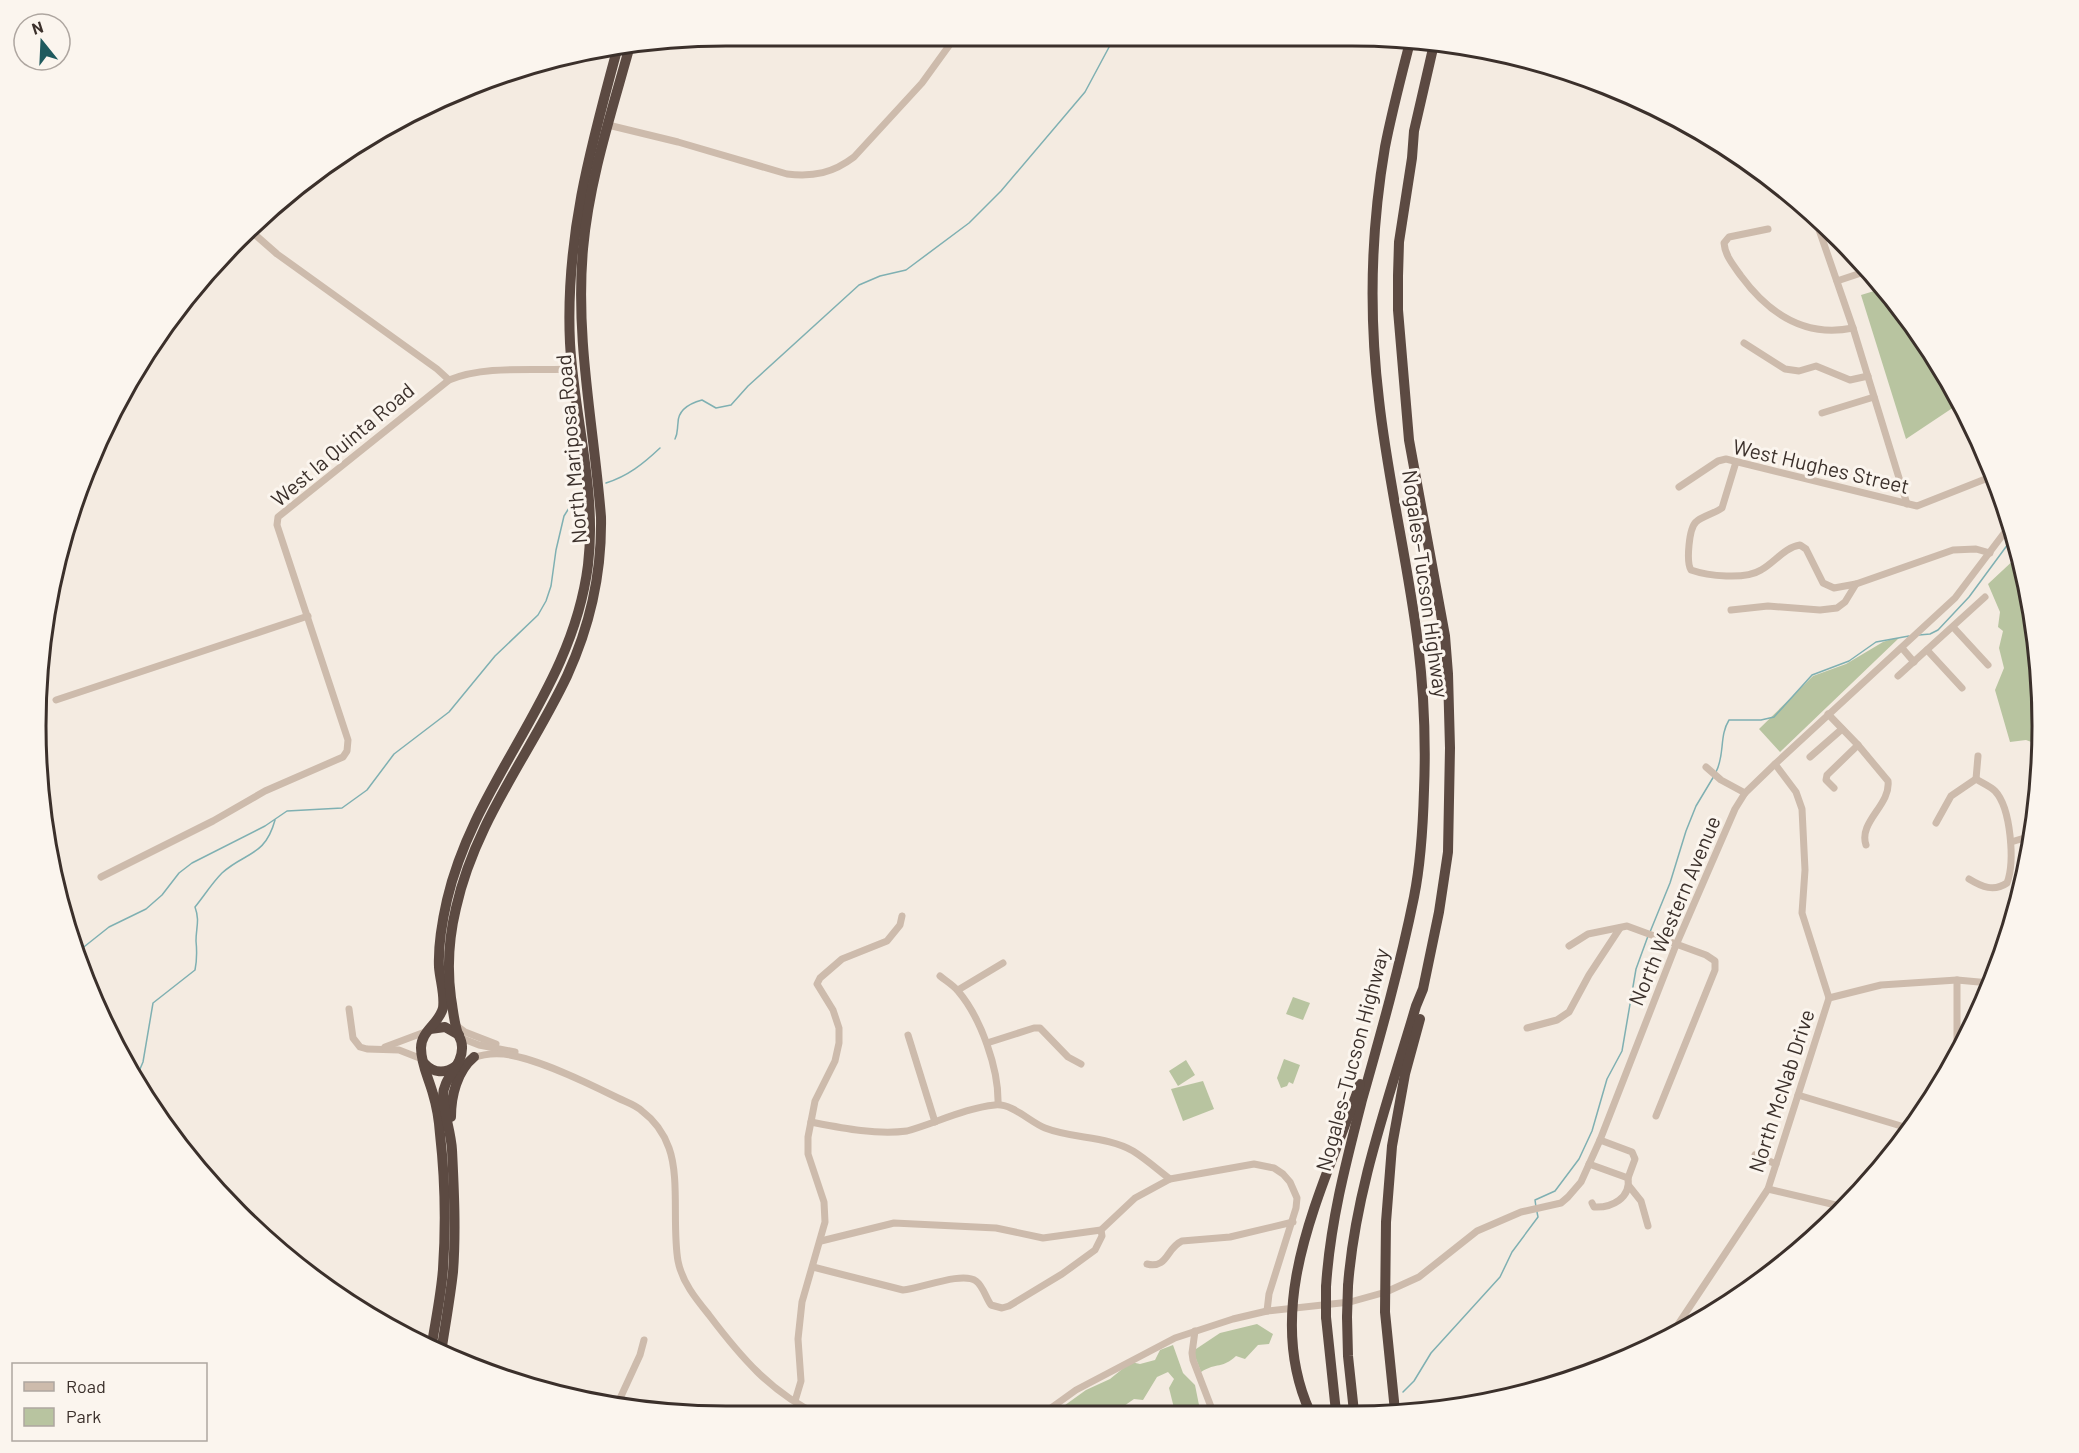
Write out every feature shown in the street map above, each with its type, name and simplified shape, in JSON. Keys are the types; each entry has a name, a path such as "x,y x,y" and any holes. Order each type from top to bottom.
{"highway":[{"name":"Nogales–Tucson Highway","path":"1335,1406 1326,1317 1328,1249 1341,1183 1389,1004 1415,893 1422,836 1426,749 1418,642 1378,398 1373,295 1376,224 1383,160 1393,105 1408,49"},
{"name":"Nogales–Tucson Highway","path":"1353,1406 1347,1317 1350,1260 1365,1185 1416,1006 1423,989 1439,912 1448,843 1450,748 1445,636 1409,440 1398,310 1399,242 1414,131 1432,51"},
{"path":"583,212 600,135 608,125 628,54"},
{"name":"North Mariposa Road","path":"442,1344 453,1271 452,1148 443,1094 462,1055 451,997 449,963 456,906 480,836 567,674 586,627 598,574 600,510 598,489 590,464 572,369 570,290 583,212 590,149 616,56"},
{"path":"608,125 605,116 617,56"},
{"name":"North Mariposa Road","path":"433,1339 443,1270 444,1217 439,1121 423,1061 422,1041 443,1008 439,943 448,893 456,865 474,822 558,671 575,626 588,569 590,464 581,306 583,212"},
{"path":"519,741 524,748 524,756"},
{"path":"474,822 480,829 480,836"},
{"path":"448,893 455,897 456,906"},
{"path":"1394,1405 1385,1312 1386,1222 1392,1146 1405,1074 1423,1005 1423,989"},
{"path":"1308,1406 1298,1373 1292,1307 1297,1266 1389,1004"},
{"path":"428,1030 445,1027 459,1033"},
{"path":"452,1148 453,1093 466,1065 474,1057"},
{"path":"423,1061 431,1069 439,1072 447,1071 457,1065"}],"street":[{"path":"608,125 678,142 787,174 818,175 842,166 854,157 922,83 949,46"},
{"path":"1768,229 1729,237 1724,243 1731,261 1748,285 1776,313 1816,330 1834,331 1853,328"},
{"path":"1820,233 1853,328 1907,504"},
{"path":"256,236 277,254 449,380"},
{"path":"1837,281 1860,273"},
{"path":"1744,343 1785,369 1799,371 1816,366 1850,380 1868,376"},
{"name":"West la Quinta Road","path":"308,616 277,525 278,517 449,380 464,374 489,371 572,369"},
{"path":"1822,413 1874,397"},
{"name":"West Hughes Street","path":"1679,487 1722,459 1917,506 1986,479"},
{"path":"1736,462 1722,508 1695,522 1687,561 1691,570 1733,576 1760,571 1797,544 1804,546 1820,580 1834,588 1857,584 1953,550 1976,549 1990,553"},
{"name":"North Western Avenue","path":"1054,1406 1076,1390 1159,1345 1195,1331 1267,1311 1350,1302 1386,1292 1419,1277 1477,1231 1521,1212 1561,1203 1574,1191 1600,1140 1676,945 1735,809 1745,794 1775,764 1955,598 2004,534"},
{"path":"1731,610 1768,606 1820,610 1837,608 1845,602 1857,584"},
{"path":"1898,676 1985,597"},
{"path":"56,700 308,616 348,740 343,758 265,791 213,821 101,877"},
{"path":"1953,627 1988,665"},
{"path":"1902,648 1914,662"},
{"path":"1927,650 1962,688"},
{"path":"1828,714 1885,776 1889,786 1864,834 1866,845"},
{"path":"1810,757 1842,729"},
{"path":"1831,785 1826,779 1827,775 1858,745"},
{"path":"1976,779 1978,756"},
{"name":"North McNab Drive","path":"1680,1321 1768,1189 1829,998 1802,913 1805,870 1802,809 1796,792 1775,764"},
{"path":"1706,767 1721,780 1745,794"},
{"path":"1936,823 1951,796 1976,779"},
{"path":"1969,879 1989,888 1996,888 2007,883 2011,868 2011,842 1999,796 1990,787 1976,779"},
{"path":"2011,842 2023,838"},
{"path":"795,1401 801,1381 799,1321 802,1302 825,1222 824,1202 808,1154 808,1137 814,1101 835,1061 839,1043 839,1028 836,1019 818,987 818,981 842,959 887,940 900,925 902,916"},
{"path":"1569,946 1588,934 1632,927 1715,961 1715,970 1656,1116"},
{"path":"1527,1028 1557,1020 1569,1012 1589,975 1620,928"},
{"path":"958,990 1003,963"},
{"path":"940,976 958,990 987,1043 998,1104"},
{"path":"1957,980 1957,1036"},
{"path":"1829,998 1881,985 1957,980 1983,982"},
{"path":"349,1009 352,1036 356,1043 365,1049 399,1050 423,1061"},
{"path":"987,1043 1040,1028 1068,1057 1081,1064"},
{"path":"380,1048 428,1030"},
{"path":"459,1033 465,1032 601,1090 640,1109 651,1119 669,1148 673,1166 675,1238 678,1262 684,1279 742,1358 761,1377 803,1406"},
{"path":"459,1033 479,1045 512,1051"},
{"path":"908,1035 935,1122"},
{"path":"457,1065 474,1057 491,1054 528,1059"},
{"path":"1798,1095 1902,1126"},
{"path":"811,1122 896,1132 907,1131 998,1104 1043,1127 1120,1145 1134,1151 1170,1179"},
{"path":"1592,1203 1594,1208 1604,1208 1617,1203 1624,1197 1635,1159 1632,1152 1600,1140"},
{"path":"1755,1155 1776,1164"},
{"path":"821,1241 894,1223 996,1228 1042,1238 1101,1230 1136,1198 1170,1179 1254,1164 1274,1168 1283,1174 1295,1190 1297,1198 1293,1222 1270,1288 1267,1311"},
{"path":"1589,1164 1629,1182 1641,1202 1648,1227"},
{"path":"1768,1189 1835,1205"},
{"path":"1147,1264 1162,1263 1177,1242 1182,1240 1230,1237 1293,1222"},
{"path":"813,1267 903,1290 913,1290 954,1279 972,1279 980,1285 991,1305 1002,1308 1062,1274 1095,1250 1102,1236 1101,1230"},
{"path":"1195,1331 1193,1360 1210,1406"},
{"path":"620,1398 644,1340"}],"green space":[{"path":"1874,291 1918,349 1952,408 1906,439 1861,295"},
{"path":"2012,562 2027,638 2031,682 2032,742 2026,740 2010,742 1995,690 2004,668 1999,648 2003,631 1998,627 2000,612 1988,584"},
{"path":"1899,638 1780,752 1759,729 1813,676 1846,664 1883,642"},
{"path":"1293,997 1310,1003 1303,1020 1286,1014"},
{"path":"1284,1059 1300,1065 1293,1084 1289,1082 1287,1086 1281,1088 1277,1078"},
{"path":"1186,1060 1195,1075 1178,1086 1169,1071"},
{"path":"1203,1081 1214,1109 1183,1121 1171,1089"},
{"path":"1257,1324 1273,1334 1269,1344 1258,1345 1245,1359 1236,1356 1227,1363 1201,1372 1193,1351 1220,1333"},
{"path":"1173,1345 1183,1373 1195,1385 1199,1405 1174,1406 1169,1388 1174,1379 1168,1372 1157,1377 1143,1400 1134,1399 1124,1406 1064,1406 1086,1390 1110,1379 1131,1362 1140,1364 1155,1360 1160,1350"}],"waterway":[{"path":"675,439 680,414 686,407 702,400 716,408 731,405 748,386 859,285 880,276 906,270 969,223 1001,191 1085,92 1110,46"},
{"path":"606,483 635,469 660,448"},
{"path":"84,947 109,927 146,909 162,895 179,873 192,863 265,826 287,811 342,808 367,790 394,754 449,712 495,656 538,615 551,586 564,516 579,492"},
{"path":"1919,635 1930,634 1938,630 1969,597 2007,545"},
{"path":"1716,772 1724,732 1729,720 1761,720 1774,717 1812,675 1849,661 1876,642 1909,636"},
{"path":"1650,932 1670,883 1696,806 1714,776"},
{"path":"140,1069 153,1003 195,970 198,920 195,907 222,873 266,841 275,820"},
{"path":"1536,1207 1535,1200 1555,1191 1579,1159 1592,1131 1607,1079 1622,1051 1636,969 1648,936"},
{"path":"1403,1392 1414,1381 1431,1353 1500,1277 1512,1252 1538,1217 1537,1212"}]}
